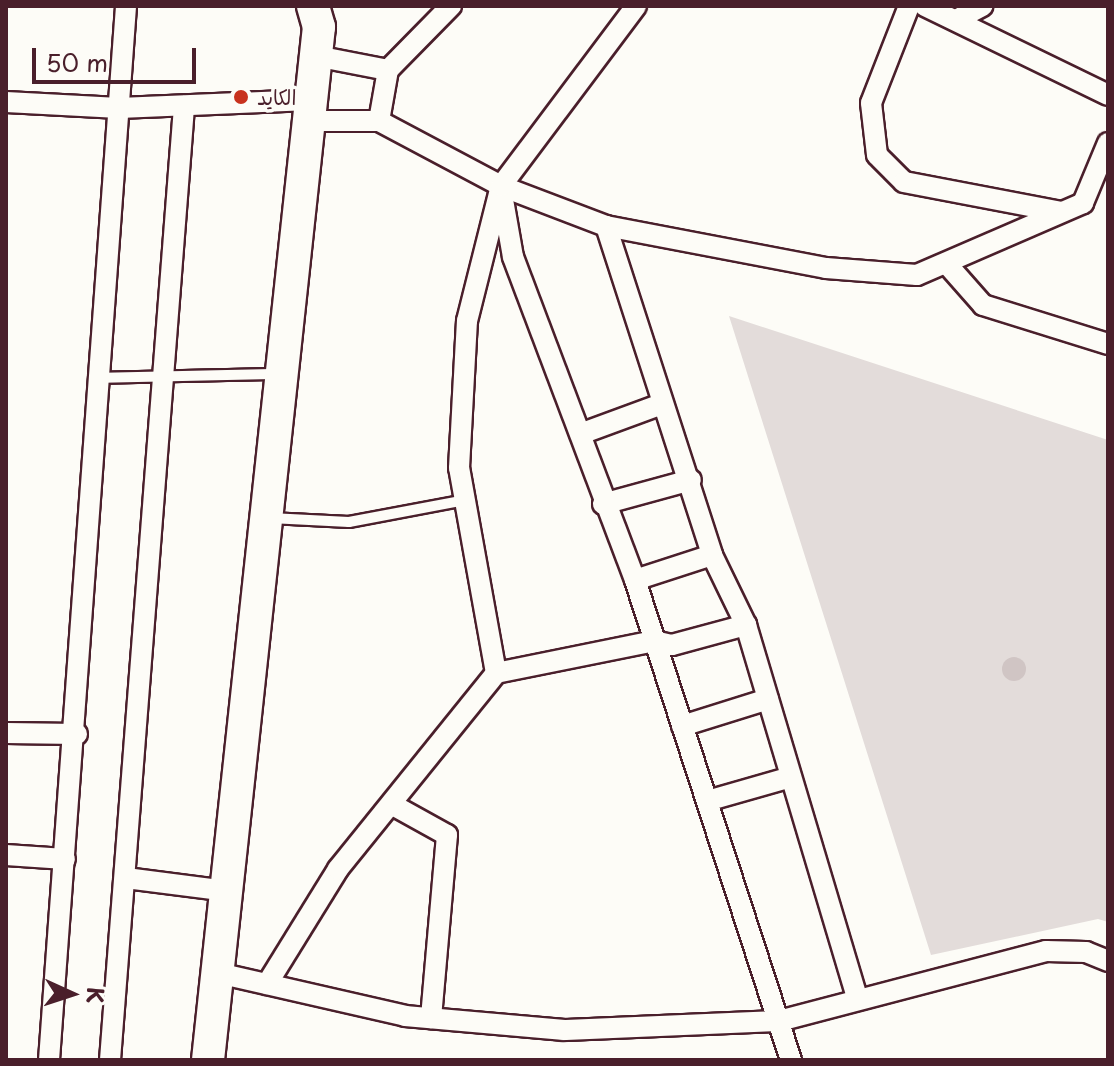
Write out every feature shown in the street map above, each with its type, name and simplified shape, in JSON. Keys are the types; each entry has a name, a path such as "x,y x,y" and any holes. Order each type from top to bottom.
{"main road":[{"path":"295,6 309,111"},
{"path":"208,1060 270,518 319,27 313,6"}],"street":[{"path":"49,1060 77,734 96,378 126,6"},
{"path":"379,121 388,70 451,6"},
{"path":"496,673 459,468 467,321 501,186 636,6"},
{"path":"909,6 871,103 877,155 904,182 1061,212"},
{"path":"925,6 1108,95"},
{"path":"956,20 982,6"},
{"path":"316,56 388,70"},
{"path":"6,102 119,108 184,106 309,111 379,121 501,186 606,226 826,268 917,275 1083,203 1108,143"},
{"path":"110,1060 184,106"},
{"path":"501,186 513,257 583,433 603,504 635,580 791,1060"},
{"path":"606,226 662,404 691,480 712,555 746,625 857,998"},
{"path":"946,263 983,305 1108,344"},
{"path":"583,433 662,404"},
{"path":"603,504 691,480"},
{"path":"635,580 712,555"},
{"path":"267,984 338,869 496,673 654,641 672,645 746,625"},
{"path":"682,726 768,699"},
{"path":"6,733 77,734"},
{"path":"707,801 791,777"},
{"path":"391,804 447,835 431,1018"},
{"path":"6,855 65,859"},
{"path":"126,878 228,891"},
{"path":"218,973 431,1018 564,1030 779,1021 857,998 1046,951 1086,952 1108,961"}],"lane":[{"path":"96,378 163,381 284,374"},
{"path":"270,518 349,522 465,500"}],"shaded area":[{"path":"729,316 1108,440 1108,922 1098,919 931,955"}],"building":[{"path":"1014,657 1023,660 1026,669 1023,678 1014,681 1005,678 1002,669 1005,660"}],"place":[{"name":"الكايد","path":"241,97"}]}
